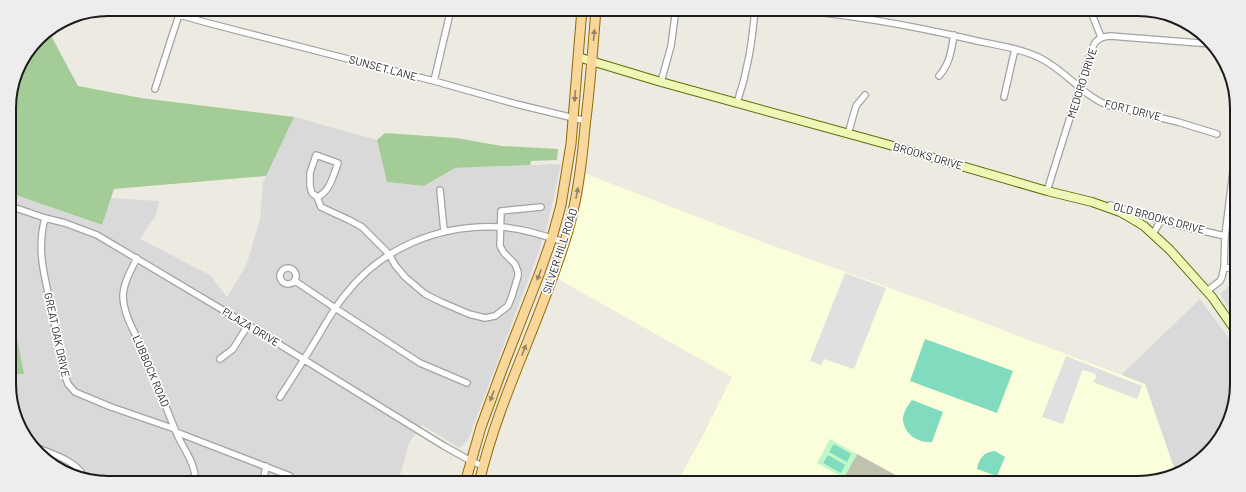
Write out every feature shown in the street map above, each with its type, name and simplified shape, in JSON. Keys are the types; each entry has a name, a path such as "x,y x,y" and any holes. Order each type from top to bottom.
{"main road":[{"name":"SILVER HILL ROAD","path":"467,476 481,427 552,238 565,186 573,117 581,16"},
{"name":"SILVER HILL ROAD","path":"481,476 508,391 565,242 578,189 595,16"}],"street":[{"path":"156,89 180,16"},
{"name":"SUNSET LANE","path":"191,16 208,23 586,121"},
{"path":"434,81 449,16"},
{"path":"661,82 671,46 675,16"},
{"path":"737,103 744,84 750,59 754,16"},
{"name":"FORT DRIVE","path":"850,16 954,35 1032,54 1062,72 1096,100 1107,105 1178,122 1217,134"},
{"path":"1093,16 1101,37"},
{"path":"939,76 948,62 954,35"},
{"name":"MEDORO DRIVE","path":"1047,191 1094,44 1098,39 1101,37 1116,36 1203,43"},
{"path":"1004,97 1015,49"},
{"name":"BROOKS DRIVE","path":"578,58 1047,191 1092,202 1129,217 1153,234 1207,291 1230,322"},
{"path":"848,134 856,106 865,95"},
{"path":"317,197 327,191 338,163 316,155 311,168 310,181 312,193 317,197 320,207 358,224 389,254 395,265 405,277 424,294 478,317 492,317 500,313 508,306 518,276 515,264 504,253 500,246 501,211 541,207"},
{"path":"440,190 444,231"},
{"name":"OLD BROOKS DRIVE","path":"1092,202 1124,208 1181,226 1226,236"},
{"name":"PLAZA DRIVE","path":"16,208 65,223 97,235 471,461 483,466"},
{"path":"1207,291 1220,281 1222,277 1230,213"},
{"name":"GREAT OAK DRIVE","path":"45,218 40,242 42,262 63,371 72,390 111,407 290,476"},
{"path":"1153,234 1161,220"},
{"path":"280,397 335,308 360,278 389,254 423,238 444,231 472,228 501,227 524,231 565,242"},
{"name":"LUBBOCK ROAD","path":"137,258 124,284 124,302 129,321 176,431 193,466 196,476"},
{"path":"1224,267 1230,268"},
{"path":"295,280 374,334 420,363 467,383"},
{"path":"220,359 233,349 248,325"},
{"path":"46,452 71,463 81,472"},
{"path":"264,476 266,466"}],"shaded area":[{"path":"291,116 377,140 387,182 424,186 455,168 561,164 549,219 539,251 468,440 460,448 422,425 409,443 400,476 108,476 90,474 67,467 47,453 39,445 25,425 16,390 16,374 24,373 16,332 16,195 101,225 111,198 159,201 156,215 140,239 210,275 227,297 246,266 260,220 263,183"},
{"path":"586,174 768,244 945,308 1145,384 1174,469 1144,476 897,476 857,454 845,476 681,476 732,377 558,279 576,223"},
{"path":"1230,272 1230,310 1220,294 1229,286"},
{"path":"845,273 886,288 854,369 824,359 821,365 810,361"},
{"path":"1200,299 1230,340 1229,396 1223,419 1218,430 1203,449 1184,464 1174,469 1145,384 1121,375"},
{"path":"1066,356 1142,386 1137,399 1093,382 1096,377 1095,374 1084,370 1082,371 1063,424 1042,417"},
{"path":"857,454 897,476 845,476"}],"green space":[{"path":"51,36 78,86 141,98 294,117 266,176 114,189 102,225 16,195 16,102 19,84 28,62 35,52"},
{"path":"385,133 456,138 502,146 558,149 557,160 531,161 530,165 455,168 424,186 387,182 377,140"},
{"path":"16,332 24,374 16,374"},
{"path":"925,339 1013,371 997,413 910,381"},
{"path":"912,400 943,412 932,442 917,439 908,433 906,429 903,418 906,408"},
{"path":"830,439 857,454 845,476 840,476 817,463"},
{"path":"834,444 851,454 847,462 829,452"},
{"path":"995,451 1005,457 997,476 977,469 979,462 985,454"},
{"path":"828,455 845,465 841,473 823,463"}]}
